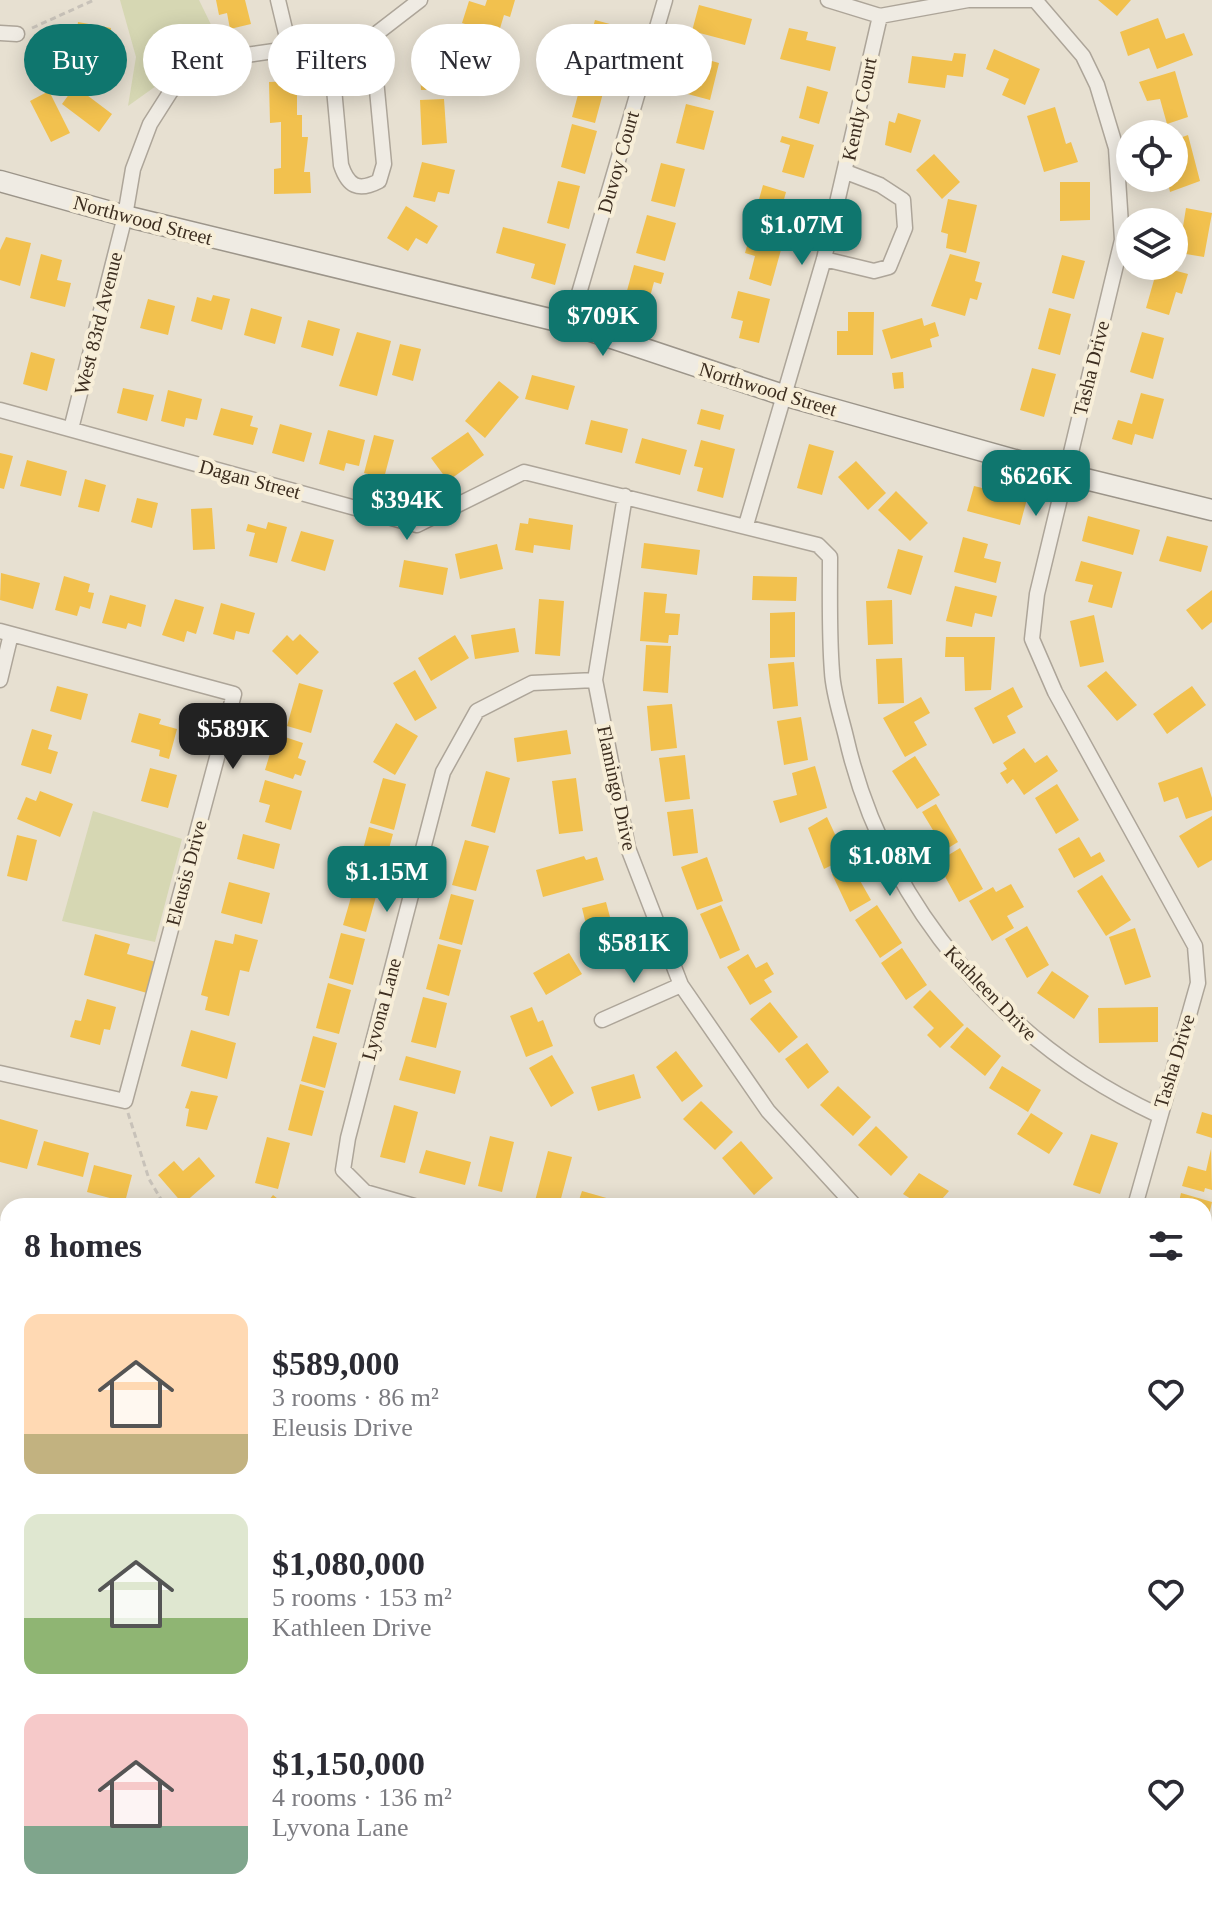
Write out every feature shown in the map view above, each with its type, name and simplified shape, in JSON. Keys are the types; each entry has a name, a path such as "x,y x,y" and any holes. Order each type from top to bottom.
{"street":[{"path":"278,0 284,24"},
{"path":"389,24 420,0"},
{"name":"Duvoy Court","path":"570,324 665,0"},
{"name":"Tasha Drive","path":"828,0 880,16 968,0 1035,0 1083,56 1097,85 1116,148 1122,240 1037,594 1032,639 1055,692 1195,946 1198,983 1158,1115 1137,1198"},
{"name":"Kently Court","path":"746,525 824,259 880,16"},
{"path":"0,33 17,34"},
{"name":"West 83rd Avenue","path":"71,429 125,216 133,169 150,124 171,91 194,71 268,50"},
{"path":"335,96 341,165 346,180 356,187 366,187 379,181 384,164 378,96"},
{"path":"824,259 874,271 889,267 905,228 903,200 880,185 846,172"},
{"name":"Northwood Street","path":"0,181 125,216 570,324 783,395 1065,474 1212,510"},
{"name":"Dagan Street","path":"0,410 417,525 524,472 818,545"},
{"name":"Flamingo Drive","path":"625,496 595,680 628,848 681,985 768,1111 848,1198"},
{"name":"Kathleen Drive","path":"818,545 830,557 832,674 856,779 888,858 934,933 1007,1013 1046,1050 1113,1094 1158,1115"},
{"path":"0,680 6,633"},
{"name":"Eleusis Drive","path":"6,633 234,694 125,1101"},
{"name":"Lyvona Lane","path":"386,1198 365,1192 343,1170 348,1138 443,772 477,711 532,683 595,680"},
{"path":"602,1020 681,985"},
{"path":"0,1073 125,1101"}],"path":[{"path":"17,34 94,0"},
{"path":"125,1101 149,1179 160,1198"}],"green space":[{"path":"120,0 199,0 211,24 143,24 143,95 128,106 136,57"},
{"path":"93,811 182,839 155,942 62,921"}],"building: Homes":[{"path":"216,0 245,0 251,24 229,24 227,13 219,15"},
{"path":"487,0 515,0 510,17 504,15 501,24 462,23 469,1 485,6"},
{"path":"1098,0 1131,0 1117,16"},
{"path":"699,5 752,19 745,45 712,36 712,24 694,24"},
{"path":"1158,18 1166,39 1184,33 1193,55 1157,69 1149,48 1128,56 1120,32"},
{"path":"789,28 808,32 806,40 836,47 830,71 780,59"},
{"path":"994,49 1040,69 1025,105 1002,95 1009,79 986,69"},
{"path":"954,53 966,54 963,77 947,75 945,88 908,83 912,56 952,61"},
{"path":"712,61 719,63 712,92"},
{"path":"1175,71 1188,117 1166,120 1160,99 1147,101 1139,82"},
{"path":"807,86 828,92 819,124 799,118"},
{"path":"40,96 52,96 70,133 51,142 30,101"},
{"path":"68,96 88,96 112,114 99,132 62,104"},
{"path":"269,96 297,96 297,115 302,115 302,137 308,137 304,172 310,172 311,193 274,194 274,169 281,168 281,122 270,123"},
{"path":"578,96 602,96 595,123 572,117"},
{"path":"444,99 447,143 422,145 420,100"},
{"path":"686,104 714,111 704,150 676,143"},
{"path":"1055,107 1066,144 1071,142 1078,162 1044,172 1027,116"},
{"path":"898,113 921,120 911,153 885,145 889,121 895,123"},
{"path":"572,124 597,131 585,174 561,167"},
{"path":"1188,135 1200,181 1188,185"},
{"path":"782,136 814,145 804,178 782,172 790,145 780,142"},
{"path":"934,154 960,182 942,199 916,170"},
{"path":"422,162 455,170 449,194 438,192 435,202 413,197"},
{"path":"661,163 685,169 675,207 651,201"},
{"path":"558,181 580,186 569,229 547,223"},
{"path":"1060,182 1090,182 1090,220 1060,221"},
{"path":"763,185 786,192 783,203 800,208 794,232 753,221"},
{"path":"948,199 977,205 966,253 946,248 948,234 941,232"},
{"path":"406,206 438,226 427,244 416,238 408,251 387,238"},
{"path":"1188,208 1212,213 1204,257 1188,254"},
{"path":"647,215 676,223 665,261 636,253"},
{"path":"503,227 566,244 555,285 531,278 535,264 496,253"},
{"path":"757,232 784,239 771,286 749,279 755,256 745,253 749,239 754,241"},
{"path":"6,237 31,243 20,286 0,280 0,250"},
{"path":"41,254 62,260 57,280 71,283 65,307 30,298"},
{"path":"950,254 980,262 975,281 982,283 977,300 970,298 965,316 931,306"},
{"path":"1062,255 1085,261 1074,299 1052,293"},
{"path":"634,265 664,273 661,284 654,282 645,315 622,309"},
{"path":"1154,280 1186,280 1182,294 1176,292 1169,315 1146,308"},
{"path":"738,291 770,299 759,343 739,338 743,321 731,318"},
{"path":"213,295 230,299 222,330 191,321 197,297 211,301"},
{"path":"148,299 175,306 168,335 140,328"},
{"path":"251,308 282,317 275,344 244,335"},
{"path":"1049,308 1071,314 1060,355 1038,349"},
{"path":"848,312 874,312 873,355 837,355 837,331 848,331"},
{"path":"922,318 924,326 935,322 939,336 930,339 932,347 891,359 882,330"},
{"path":"308,320 340,329 333,356 301,347"},
{"path":"357,332 391,341 377,396 339,386"},
{"path":"1142,332 1164,338 1153,379 1130,372"},
{"path":"400,344 421,349 413,381 392,375"},
{"path":"31,352 55,359 47,391 23,384"},
{"path":"1032,368 1056,374 1044,417 1020,410"},
{"path":"903,372 904,388 894,389 892,373"},
{"path":"532,375 575,386 568,410 525,399"},
{"path":"499,381 519,397 485,438 465,421"},
{"path":"123,388 154,395 147,421 117,413"},
{"path":"168,390 202,399 197,420 186,418 184,427 161,421"},
{"path":"1141,393 1164,399 1153,439 1135,434 1132,445 1112,439 1118,420 1132,424"},
{"path":"221,408 253,416 250,426 258,428 253,445 213,435"},
{"path":"701,409 724,415 720,430 697,424"},
{"path":"591,420 628,429 622,453 585,444"},
{"path":"280,424 312,433 304,462 272,453"},
{"path":"328,430 365,440 359,466 346,463 344,471 319,464"},
{"path":"468,432 484,455 448,481 431,458"},
{"path":"374,435 394,440 384,478 364,473"},
{"path":"642,438 687,450 680,475 635,463"},
{"path":"701,440 735,449 723,498 697,491 703,468 694,466"},
{"path":"809,444 834,451 822,495 797,488"},
{"path":"0,453 13,456 4,489 0,488"},
{"path":"27,460 67,471 61,496 20,486"},
{"path":"856,461 886,493 868,510 838,477"},
{"path":"85,479 106,485 99,512 78,507"},
{"path":"974,486 1027,499 1020,525 967,511"},
{"path":"896,491 928,523 910,541 878,510"},
{"path":"137,498 158,503 152,528 131,522"},
{"path":"212,508 215,549 193,550 191,509"},
{"path":"1088,516 1140,530 1133,555 1082,541"},
{"path":"529,518 573,525 570,550 534,545 533,553 515,550 520,523 528,524"},
{"path":"268,522 287,527 277,563 249,556 255,533 246,531 248,524 266,529"},
{"path":"301,531 334,540 325,571 291,561"},
{"path":"1167,536 1208,546 1201,572 1159,561"},
{"path":"963,537 988,544 984,558 1001,562 996,583 954,572"},
{"path":"644,543 700,550 697,575 641,568"},
{"path":"497,544 503,569 460,579 455,554"},
{"path":"898,549 923,556 911,595 887,588"},
{"path":"404,560 448,568 443,595 399,587"},
{"path":"1081,561 1122,572 1112,608 1088,602 1093,585 1075,581"},
{"path":"1,573 40,583 33,609 0,600"},
{"path":"64,576 90,584 88,592 94,593 90,609 80,606 77,616 55,610"},
{"path":"753,576 797,577 796,601 752,600"},
{"path":"955,586 997,596 992,617 975,613 972,627 946,621"},
{"path":"1212,590 1212,622 1202,630 1186,610"},
{"path":"644,592 667,594 665,613 680,614 678,635 669,635 668,643 640,641"},
{"path":"110,595 146,605 141,627 128,623 126,629 102,623"},
{"path":"175,599 204,607 196,634 187,631 184,642 162,635"},
{"path":"539,599 564,601 560,656 535,654"},
{"path":"892,600 893,644 868,645 866,601"},
{"path":"221,603 255,613 249,634 236,631 234,640 213,634"},
{"path":"795,612 795,657 770,658 770,613"},
{"path":"1094,615 1104,662 1080,667 1070,621"},
{"path":"515,628 519,652 475,659 471,635"},
{"path":"300,634 319,652 297,675 272,651 287,635 293,641"},
{"path":"455,635 469,658 431,681 418,658"},
{"path":"946,637 995,637 991,690 965,691 964,657 945,657"},
{"path":"646,645 671,646 668,693 643,691"},
{"path":"902,658 904,703 878,704 876,659"},
{"path":"794,662 798,706 773,709 768,664"},
{"path":"415,670 437,708 415,721 393,683"},
{"path":"1106,671 1137,705 1117,721 1087,686"},
{"path":"299,683 323,690 311,733 287,726"},
{"path":"57,686 88,694 81,720 50,711"},
{"path":"1192,686 1206,705 1167,734 1153,714"},
{"path":"1013,687 1023,707 1007,716 1016,733 993,744 974,708"},
{"path":"921,697 930,713 914,722 927,745 905,757 883,718"},
{"path":"672,704 677,748 651,751 647,706"},
{"path":"139,713 161,719 159,724 177,729 169,759 159,756 160,750 131,742"},
{"path":"801,717 808,760 784,765 777,721"},
{"path":"396,723 418,736 395,775 373,762"},
{"path":"32,729 52,735 48,749 58,752 51,774 21,765"},
{"path":"567,730 571,754 517,762 514,738"},
{"path":"276,734 303,743 298,758 306,761 301,776 295,774 293,779 265,770"},
{"path":"1024,748 1035,763 1047,755 1058,771 1024,795 1013,779 1007,784 1000,773 1007,769 1003,763"},
{"path":"685,755 690,799 665,802 659,758"},
{"path":"915,756 940,795 917,809 892,771"},
{"path":"815,766 827,808 780,823 773,801 797,795 792,773"},
{"path":"1202,767 1212,798 1212,810 1186,819 1178,797 1164,802 1158,783"},
{"path":"150,768 177,775 168,808 141,801"},
{"path":"486,771 510,778 495,833 471,826"},
{"path":"383,778 406,784 394,830 370,823"},
{"path":"576,778 583,831 559,834 552,781"},
{"path":"265,780 302,791 291,830 265,822 270,805 259,802"},
{"path":"1057,784 1079,820 1056,834 1035,798"},
{"path":"40,791 73,804 60,837 17,819 26,797 36,801"},
{"path":"936,804 958,842 945,850 922,812"},
{"path":"693,809 698,853 673,856 667,812"},
{"path":"1212,816 1212,860 1198,868 1179,836"},
{"path":"827,817 846,858 824,869 808,828"},
{"path":"369,827 393,834 381,878 357,872"},
{"path":"243,834 280,844 274,869 237,859"},
{"path":"17,835 37,840 27,881 7,876"},
{"path":"1079,837 1091,857 1100,852 1105,861 1074,878 1058,849"},
{"path":"465,840 489,846 476,891 452,885"},
{"path":"960,848 983,889 959,902 937,862"},
{"path":"584,856 586,860 597,857 604,880 543,897 536,870"},
{"path":"707,857 723,901 697,910 681,867"},
{"path":"850,863 871,900 850,912 832,874"},
{"path":"1102,875 1131,920 1106,936 1077,891"},
{"path":"356,880 379,886 366,932 343,925"},
{"path":"229,882 270,893 262,924 221,913"},
{"path":"1011,884 1024,907 1007,916 1014,928 992,941 969,901 993,887 996,892"},
{"path":"451,894 474,900 462,945 439,939"},
{"path":"606,902 618,947 593,953 582,908"},
{"path":"721,905 740,950 720,959 700,914"},
{"path":"877,905 902,943 880,958 855,920"},
{"path":"1027,926 1049,965 1027,978 1005,939"},
{"path":"1135,928 1151,977 1125,985 1109,937"},
{"path":"341,933 365,939 353,985 329,978"},
{"path":"95,934 130,944 127,954 156,962 147,993 84,975"},
{"path":"235,934 258,940 249,972 240,970 229,1016 205,1010 208,997 201,995 215,940 233,944"},
{"path":"438,944 461,950 449,996 426,989"},
{"path":"902,948 927,985 906,1000 881,963"},
{"path":"569,953 582,974 546,995 533,973"},
{"path":"748,954 756,968 767,962 774,974 764,980 772,992 750,1005 727,967"},
{"path":"1052,971 1089,996 1074,1019 1037,993"},
{"path":"328,983 351,990 339,1034 316,1028"},
{"path":"930,990 964,1025 940,1048 927,1035 934,1028 913,1007"},
{"path":"423,997 447,1003 436,1048 411,1042"},
{"path":"87,999 116,1007 110,1030 104,1029 100,1045 70,1037 75,1020 81,1021"},
{"path":"770,1002 798,1037 779,1053 750,1019"},
{"path":"532,1007 538,1022 543,1020 553,1046 526,1057 510,1016"},
{"path":"1158,1007 1158,1042 1099,1043 1098,1008"},
{"path":"967,1027 1001,1056 985,1076 950,1047"},
{"path":"191,1030 236,1043 227,1079 181,1066"},
{"path":"313,1036 337,1043 325,1088 301,1081"},
{"path":"807,1043 829,1072 808,1089 785,1059"},
{"path":"676,1051 703,1086 682,1102 656,1067"},
{"path":"552,1055 574,1093 551,1107 529,1068"},
{"path":"406,1056 461,1071 455,1094 399,1080"},
{"path":"1002,1066 1041,1090 1028,1112 989,1088"},
{"path":"634,1074 641,1098 598,1111 591,1087"},
{"path":"300,1084 324,1091 312,1136 288,1130"},
{"path":"838,1086 871,1117 853,1136 820,1105"},
{"path":"191,1091 218,1096 207,1130 186,1126 189,1109 185,1108"},
{"path":"701,1101 733,1132 715,1150 683,1119"},
{"path":"394,1105 418,1112 405,1163 380,1157"},
{"path":"1202,1112 1212,1115 1212,1138 1196,1133"},
{"path":"1031,1113 1063,1133 1049,1154 1017,1134"},
{"path":"0,1119 38,1130 27,1169 0,1162"},
{"path":"876,1126 908,1157 891,1176 858,1145"},
{"path":"1091,1134 1118,1143 1100,1194 1073,1185"},
{"path":"490,1136 514,1142 502,1192 478,1186"},
{"path":"267,1137 290,1143 278,1189 255,1183"},
{"path":"44,1141 89,1153 83,1177 37,1165"},
{"path":"741,1141 773,1178 754,1195 722,1158"},
{"path":"1211,1149 1212,1190 1205,1188 1204,1192 1182,1186 1188,1166 1206,1171"},
{"path":"426,1150 471,1162 465,1185 419,1173"},
{"path":"548,1151 572,1157 561,1198 536,1198"},
{"path":"199,1157 215,1176 190,1198 178,1198 158,1175 174,1161 183,1171"},
{"path":"94,1165 132,1175 126,1198 110,1198 87,1192"},
{"path":"919,1173 949,1191 943,1198 909,1198 903,1194"},
{"path":"582,1191 606,1198 580,1198"},
{"path":"1181,1193 1198,1198 1180,1198"}]}
